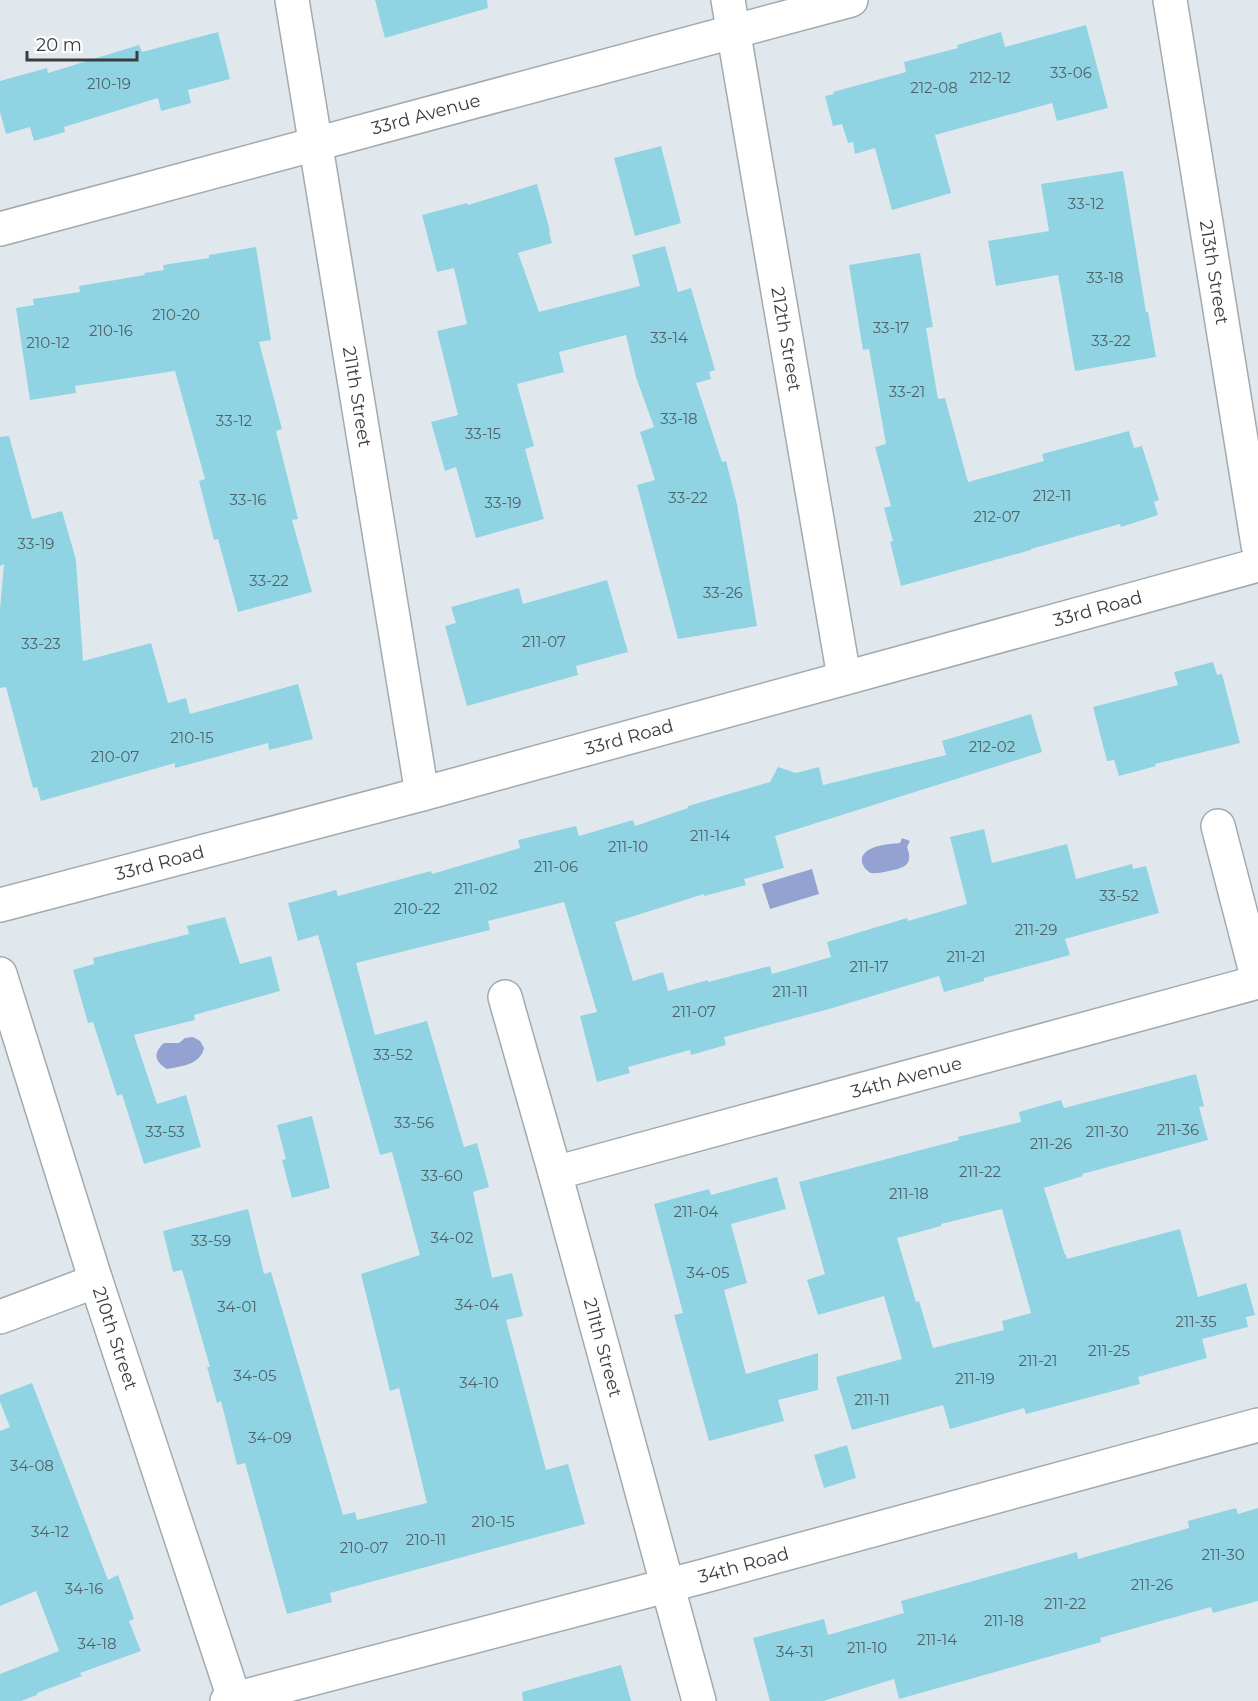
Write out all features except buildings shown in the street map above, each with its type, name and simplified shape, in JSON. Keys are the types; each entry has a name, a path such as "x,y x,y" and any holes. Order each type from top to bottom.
{"street":[{"name":"211th Street","path":"292,0 422,794"},
{"name":"212th Street","path":"728,0 843,677"},
{"name":"33rd Avenue","path":"0,229 851,0"},
{"name":"213th Street","path":"1170,0 1258,545"},
{"name":"33rd Road","path":"0,905 422,794 1258,565"},
{"path":"1218,826 1258,981"},
{"name":"210th Street","path":"0,974 96,1281 232,1700"},
{"name":"34th Avenue","path":"555,1173 1258,981"},
{"name":"211th Street","path":"505,997 699,1701"},
{"path":"0,1317 96,1281"},
{"name":"34th Road","path":"232,1700 668,1586 1258,1425"}],"water":[{"path":"902,838 910,841 907,847 909,858 906,865 899,869 878,873 871,873 865,869 862,862 865,852 876,847 900,843"},
{"path":"812,869 819,894 770,909 762,884"},
{"path":"193,1037 200,1041 204,1048 199,1058 184,1066 167,1069 157,1060 158,1050 164,1043 179,1043 185,1038"}]}
